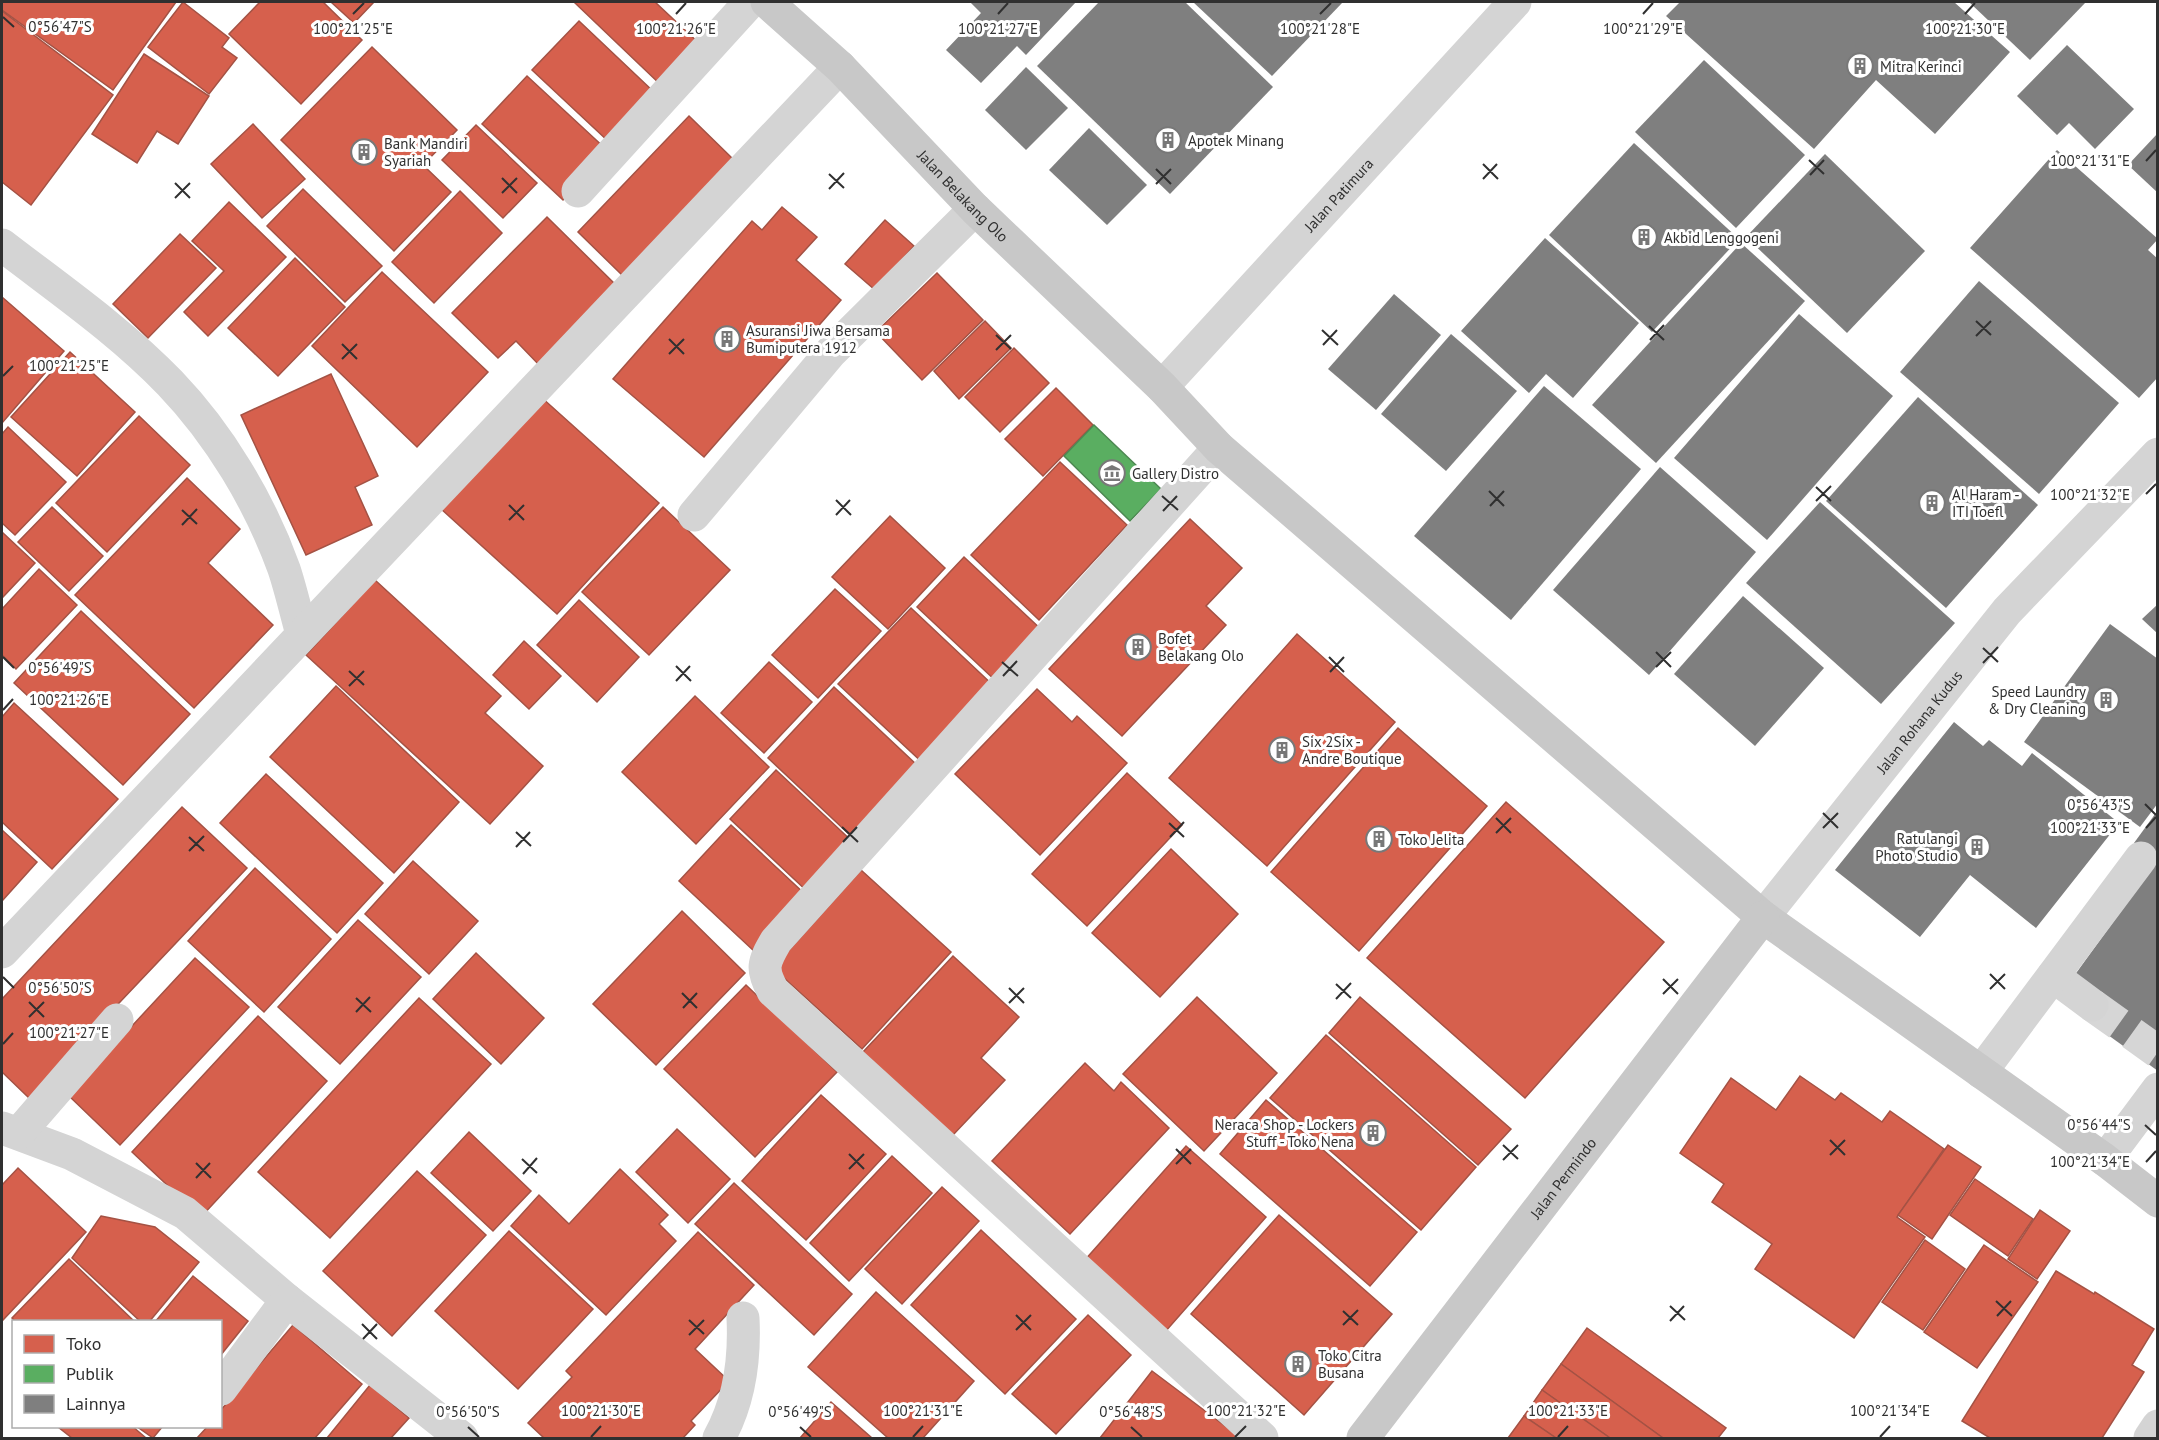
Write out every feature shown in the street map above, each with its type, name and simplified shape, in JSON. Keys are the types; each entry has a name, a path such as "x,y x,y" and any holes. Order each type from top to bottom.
{"main road":[{"name":"Jalan Belakang Olo","path":"767,2 840,67 975,209 1162,387 1219,448 1763,917 2105,1160 2157,1201"},
{"name":"Jalan Permindo","path":"1363,1438 1763,917"}],"street":[{"path":"579,191 750,2"},
{"name":"Jalan Patimura","path":"1162,387 1515,2"},
{"path":"2,952 840,67"},
{"path":"694,515 831,351 975,209"},
{"path":"2,244 103,322 171,384 215,438 248,491 283,568 302,634"},
{"path":"1219,448 776,941 766,958 764,974 773,991 1262,1438"},
{"name":"Jalan Rohana Kudus","path":"1763,917 2007,611 2157,454"},
{"path":"1981,1072 2140,858"},
{"path":"2053,976 2092,1005"},
{"path":"117,1020 10,1131 72,1154 185,1213 287,1300 462,1438"},
{"path":"2105,1160 2157,1089"},
{"path":"222,1388 287,1300"},
{"path":"719,1438 741,1374 745,1350 743,1318"},
{"path":"2150,1438 2157,1426"}],"building: Toko":[{"path":"2,2 176,2 113,90 2,10"},
{"path":"183,2 229,38 222,47 237,58 209,94 148,47"},
{"path":"260,2 323,2 362,40 301,104 229,34"},
{"path":"331,2 374,2 354,23"},
{"path":"574,2 655,2 702,46 663,87"},
{"path":"2,11 113,95 31,205 2,182"},
{"path":"579,21 655,93 609,142 532,70"},
{"name":"Bank Mandiri Syariah","path":"372,47 457,130 423,165 451,192 394,251 281,140"},
{"path":"144,54 209,96 178,144 157,131 137,163 92,134"},
{"path":"527,76 608,151 563,200 482,124"},
{"path":"689,116 735,161 623,276 578,232"},
{"path":"253,124 305,179 262,218 211,164"},
{"path":"476,125 537,183 503,218 442,160"},
{"path":"303,189 382,266 345,302 267,226"},
{"path":"460,191 502,233 434,303 392,262"},
{"path":"229,202 286,257 208,336 184,312 224,271 192,241"},
{"name":"Asuransi Jiwa Bersama Bumiputera 1912","path":"782,207 817,237 796,260 841,300 704,457 613,379 752,221 762,230"},
{"path":"547,217 620,289 542,368 516,341 498,358 452,313"},
{"path":"885,220 914,246 875,290 845,264"},
{"path":"180,234 216,268 148,338 113,304"},
{"path":"295,258 345,307 278,376 228,328"},
{"path":"382,272 488,372 417,447 312,346"},
{"path":"937,273 983,320 922,380 876,332"},
{"path":"2,297 64,351 2,423"},
{"path":"985,321 1011,348 959,399 934,371"},
{"path":"1014,348 1049,383 1000,432 965,397"},
{"path":"70,352 135,412 77,476 11,417"},
{"path":"331,374 378,476 355,487 372,525 306,555 241,415"},
{"path":"1056,388 1093,425 1043,476 1005,439"},
{"path":"541,397 659,503 557,614 440,508"},
{"path":"139,416 190,465 107,552 56,503"},
{"path":"8,427 66,482 15,535 2,523 2,434"},
{"name":"Gallery Distro","path":"1060,462 1127,525 1039,620 971,555"},
{"path":"187,478 240,529 208,563 273,625 194,708 75,595"},
{"path":"52,507 103,556 69,591 18,542"},
{"path":"663,507 730,570 649,655 582,592"},
{"path":"890,516 945,568 888,629 832,577"},
{"name":"Bofet Belakang Olo","path":"1190,519 1242,568 1206,606 1226,625 1122,736 1049,669"},
{"path":"2,532 35,563 2,598"},
{"path":"964,557 1045,633 998,683 917,607"},
{"path":"39,569 77,605 16,669 2,655 2,609"},
{"path":"375,580 501,696 485,713 543,766 490,824 306,655"},
{"path":"835,589 881,631 818,698 772,655"},
{"path":"579,600 639,657 597,702 537,645"},
{"path":"911,608 997,689 925,765 838,684"},
{"path":"81,611 190,714 123,785 14,683"},
{"name":"Six 2Six - Andre Boutique","path":"1297,634 1395,722 1267,866 1169,778"},
{"path":"524,641 561,676 529,709 493,675"},
{"path":"769,662 812,702 764,753 721,713"},
{"path":"336,686 459,802 394,873 270,757"},
{"path":"834,687 918,766 851,836 768,758"},
{"path":"1037,689 1072,722 1077,716 1127,763 1040,855 955,774"},
{"path":"695,696 769,767 696,844 622,772"},
{"path":"14,703 118,799 52,869 2,822 2,717"},
{"name":"Toko Jelita","path":"1398,728 1487,806 1359,951 1271,872"},
{"path":"776,770 856,845 810,894 730,819"},
{"path":"1127,773 1182,825 1087,926 1032,874"},
{"path":"266,774 383,883 337,933 220,823"},
{"path":"1506,802 1664,942 1525,1098 1367,958"},
{"path":"182,807 247,868 29,1098 2,1072 2,999"},
{"path":"731,825 807,896 755,952 679,881"},
{"path":"2,830 37,862 2,901"},
{"path":"1171,849 1238,914 1160,997 1092,933"},
{"path":"413,861 478,921 429,974 365,914"},
{"path":"255,868 331,939 264,1012 188,941"},
{"path":"861,870 951,952 862,1049 773,968"},
{"path":"682,911 745,973 656,1065 593,1004"},
{"path":"358,920 421,977 340,1064 278,1007"},
{"path":"476,953 544,1018 501,1064 433,999"},
{"path":"953,956 1019,1017 981,1058 1005,1080 953,1135 863,1052"},
{"path":"195,958 249,1007 120,1145 68,1095"},
{"path":"746,985 837,1072 755,1157 664,1069"},
{"path":"1197,997 1277,1073 1204,1151 1123,1074"},
{"path":"1360,997 1511,1129 1478,1165 1329,1033"},
{"path":"419,998 491,1064 330,1238 258,1172"},
{"path":"258,1016 327,1081 201,1217 132,1152"},
{"name":"Neraca Shop - Lockers Stuff - Toko Nena","path":"1326,1035 1476,1167 1421,1230 1270,1098"},
{"path":"1085,1063 1114,1091 1121,1082 1169,1128 1070,1234 992,1161"},
{"path":"1800,1076 1835,1100 1841,1093 1882,1122 1890,1111 1944,1149 1897,1217 1925,1237 1854,1338 1755,1269 1772,1244 1712,1202 1724,1184 1680,1153 1731,1078 1776,1110"},
{"path":"821,1095 886,1154 806,1240 742,1181"},
{"path":"1266,1100 1417,1232 1370,1286 1220,1154"},
{"path":"677,1129 730,1179 688,1223 636,1172"},
{"path":"469,1132 531,1191 493,1231 431,1173"},
{"path":"1948,1145 1981,1167 1932,1239 1898,1215"},
{"path":"1186,1146 1266,1217 1165,1332 1084,1261"},
{"path":"892,1156 932,1193 849,1281 810,1243"},
{"path":"18,1168 86,1232 2,1321 2,1185"},
{"path":"620,1169 668,1215 659,1224 676,1241 606,1315 511,1226 539,1195 569,1224"},
{"path":"417,1171 486,1235 392,1336 323,1271"},
{"path":"1975,1179 2033,1219 2008,1256 1950,1215"},
{"path":"734,1183 852,1294 814,1335 695,1224"},
{"path":"942,1187 979,1221 902,1304 865,1269"},
{"path":"2040,1210 2070,1231 2037,1279 2008,1259"},
{"name":"Toko Citra Busana","path":"1279,1215 1392,1314 1304,1415 1191,1314"},
{"path":"101,1216 155,1227 199,1262 151,1320 139,1320 72,1258"},
{"path":"981,1230 1076,1319 1005,1394 911,1305"},
{"path":"509,1231 593,1309 518,1389 435,1311"},
{"path":"698,1232 754,1285 695,1349 729,1381 691,1421 695,1425 683,1438 544,1438 528,1423 572,1377 566,1371"},
{"path":"1925,1240 1965,1269 1923,1330 1882,1302"},
{"path":"1984,1245 2038,1282 1977,1368 1924,1332"},
{"path":"69,1259 133,1320 14,1320 12,1318"},
{"path":"2056,1271 2154,1329 2132,1365 2144,1372 2102,1438 1990,1438 1962,1421"},
{"path":"193,1276 248,1321 222,1354 222,1320 157,1320"},
{"path":"876,1292 974,1381 923,1438 888,1438 808,1367"},
{"path":"1088,1315 1131,1355 1056,1434 1012,1394"},
{"path":"293,1325 362,1384 315,1438 197,1438 206,1428 222,1428 222,1409"},
{"path":"1587,1328 1726,1428 1718,1438 1663,1438 1561,1364"},
{"path":"1561,1364 1663,1438 1610,1438 1542,1390"},
{"path":"1152,1371 1241,1438 1100,1438"},
{"path":"370,1385 409,1418 391,1438 327,1438"},
{"path":"1542,1390 1610,1438 1556,1438 1524,1416"},
{"path":"831,1402 872,1438 800,1438"},
{"path":"1524,1416 1556,1438 1508,1438"},
{"path":"59,1428 134,1428 146,1438 72,1438"},
{"path":"139,1428 161,1428 153,1438"}],"building: Publik":[{"name":"Gallery Distro","path":"1094,425 1161,489 1130,521 1064,456"}],"building: Lainnya":[{"path":"970,2 1076,2 1026,55 1017,46 981,83 946,50 981,13"},
{"name":"Apotek Minang","path":"1099,2 1185,2 1273,87 1170,194 1037,66"},
{"path":"1193,2 1343,2 1272,76"},
{"name":"Mitra Kerinci","path":"1680,2 1954,2 2010,52 1935,134 1876,80 1814,149 1666,16"},
{"path":"1969,2 2086,2 2030,60"},
{"path":"2067,45 2134,109 2095,149 2069,123 2057,135 2017,96"},
{"path":"1704,60 1805,155 1736,228 1635,132"},
{"path":"1026,67 1068,108 1026,150 985,110"},
{"path":"1089,128 1147,185 1107,225 1049,170"},
{"path":"2158,133 2158,193 2128,165"},
{"name":"Akbid Lenggogeni","path":"1634,143 1739,239 1652,332 1549,235"},
{"path":"2057,150 2158,239 2148,250 2158,259 2158,377 2139,398 1970,248"},
{"path":"1825,154 1925,251 1847,333 1746,237"},
{"path":"1545,238 1639,323 1573,398 1546,374 1529,393 1461,331"},
{"path":"1741,243 1805,301 1656,463 1592,405"},
{"path":"1979,281 2119,403 2039,494 1900,372"},
{"path":"1394,294 1441,335 1376,410 1328,369"},
{"path":"1799,314 1893,396 1767,540 1674,458"},
{"path":"1451,334 1517,391 1446,471 1381,414"},
{"path":"1544,386 1641,469 1511,620 1414,536"},
{"name":"Al Haram - ITI Toefl","path":"1918,397 2038,505 1946,608 1826,501"},
{"path":"1660,467 1756,552 1649,675 1553,590"},
{"path":"1820,502 1955,623 1881,704 1746,583"},
{"path":"1743,596 1824,668 1755,746 1674,674"},
{"path":"2158,604 2158,634 2142,619"},
{"name":"Speed Laundry & Dry Cleaning","path":"2110,624 2158,659 2158,803 2140,827 2024,742"},
{"name":"Ratulangi Photo Studio","path":"1954,722 1983,746 1989,740 2022,766 2032,753 2119,823 2036,928 1970,875 1920,937 1835,870"},
{"path":"2158,810 2158,859 2134,843"},
{"path":"2158,860 2158,1071 2083,1017 2074,976"}],"tunnel":[{"path":"2092,1005 2158,1052"}],"place":[{"name":"Mitra Kerinci","path":"1860,66"},
{"name":"Apotek Minang","path":"1168,140"},
{"name":"Bank Mandiri Syariah","path":"364,152"},
{"name":"Akbid Lenggogeni","path":"1644,237"},
{"name":"Asuransi Jiwa Bersama Bumiputera 1912","path":"727,339"},
{"name":"Gallery Distro","path":"1112,473"},
{"name":"Al Haram - ITI Toefl","path":"1932,503"},
{"name":"Bofet Belakang Olo","path":"1138,647"},
{"name":"Speed Laundry & Dry Cleaning","path":"2106,700"},
{"name":"Six 2Six - Andre Boutique","path":"1282,750"},
{"name":"Toko Jelita","path":"1379,839"},
{"name":"Ratulangi Photo Studio","path":"1977,847"},
{"name":"Neraca Shop - Lockers Stuff - Toko Nena","path":"1373,1133"},
{"name":"Toko Citra Busana","path":"1298,1364"}]}
